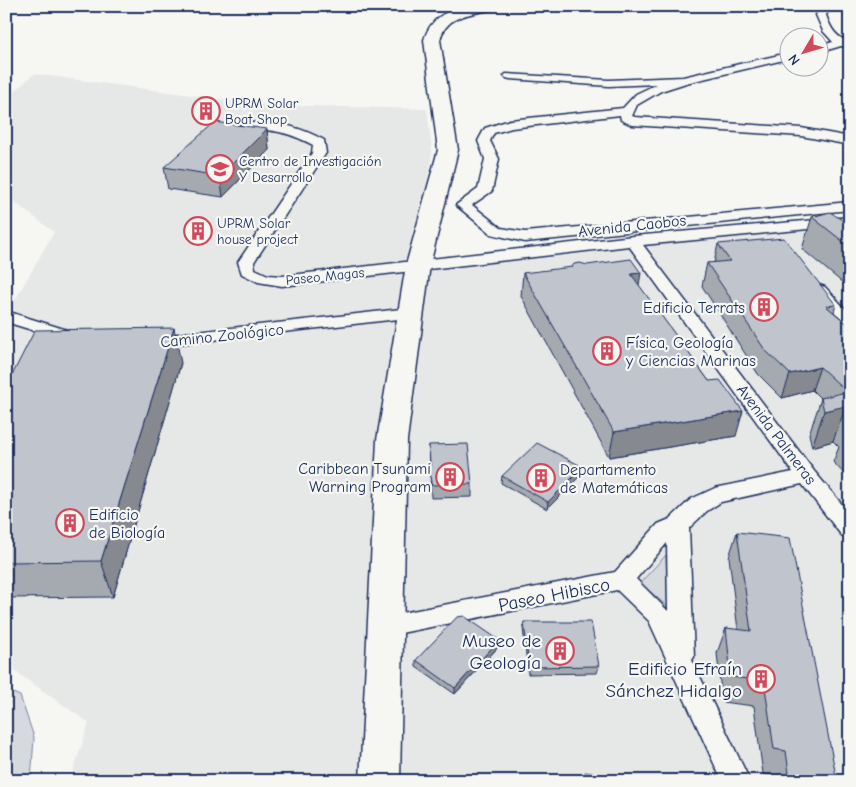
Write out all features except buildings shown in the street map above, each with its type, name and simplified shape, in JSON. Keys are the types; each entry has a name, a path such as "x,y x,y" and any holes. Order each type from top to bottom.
{"main road":[{"path":"380,781 392,440 418,265 448,150 432,40 436,28 449,17 464,11 490,6"}],"street":[{"path":"826,6 821,15 830,36 846,43"},
{"path":"828,48 846,43"},
{"path":"778,58 683,80 638,97 626,111 625,117 632,121 800,132 850,141"},
{"path":"510,76 609,83 683,80"},
{"path":"626,111 510,124 489,131 484,141 492,159 485,191 463,205 496,231 525,237 850,206"},
{"name":"Paseo Magas","path":"210,138 217,133 247,126 265,126 299,132 319,143 319,153 246,262 248,271 256,278 282,281 418,265"},
{"name":"Avenida Caobos","path":"418,265 633,241 850,221"},
{"path":"766,229 779,244"},
{"name":"Avenida Palmeras","path":"633,241 807,476 850,530"},
{"path":"811,280 850,324"},
{"name":"Camino Zoológico","path":"138,344 410,313"},
{"path":"6,316 93,342"},
{"name":"Paseo Hibisco","path":"386,626 622,580 666,530 678,526 699,505 715,496 807,476"},
{"path":"678,526 681,663"},
{"path":"622,580 658,615 736,781"}],"shaded area":[{"path":"34,74 266,105 427,109 432,151 430,169 408,252 420,259 434,260 850,220 850,781 70,781 89,723 6,665 6,316 54,232 6,196 6,99"},
{"path":"666,555 668,607 640,583"},
{"path":"6,690 20,696 34,737 31,781 6,781"}],"place":[{"name":"UPRM Solar Boat Shop","path":"206,111"},
{"name":"Centro de Investigación Y Desarrollo","path":"220,169"},
{"name":"UPRM Solar house project","path":"198,231"},
{"name":"Edificio Terrats","path":"764,307"},
{"name":"Física, Geología y Ciencias Marinas","path":"607,351"},
{"name":"Caribbean Tsunami Warning Program","path":"450,477"},
{"name":"Departamento de Matemáticas","path":"541,478"},
{"name":"Edificio de Biología","path":"70,523"},
{"name":"Museo de Geología","path":"560,651"},
{"name":"Edificio Efraín Sánchez Hidalgo","path":"761,679"}]}
